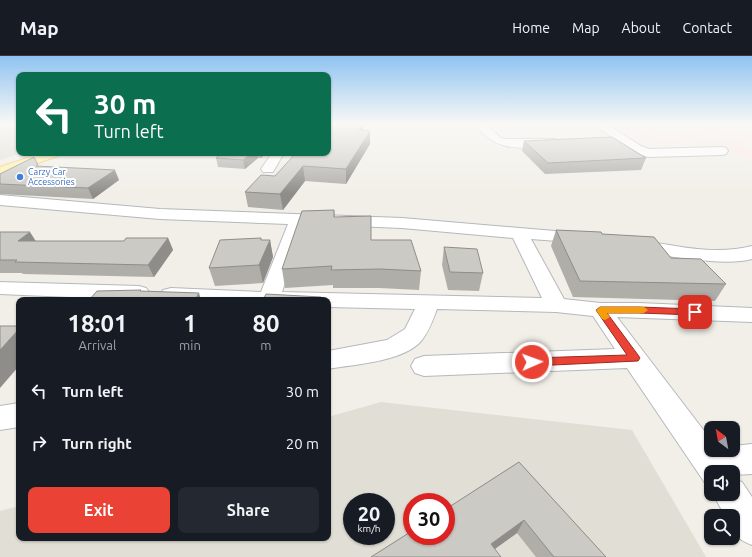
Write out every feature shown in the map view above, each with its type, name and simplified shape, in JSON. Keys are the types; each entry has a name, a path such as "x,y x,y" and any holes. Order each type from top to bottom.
{"main road":[{"path":"0,167 32,156"},
{"path":"0,172 45,156"}],"street":[{"path":"634,147 648,153 722,151"},
{"path":"268,169 276,156"},
{"path":"0,200 160,214 402,223 607,240 682,252 738,256 750,254 752,252"},
{"path":"269,297 298,219"},
{"path":"519,233 556,305"},
{"path":"0,288 104,295 203,297"},
{"path":"331,299 556,305 600,310 639,310 752,315"},
{"path":"331,359 390,349 403,343 413,334 429,301"},
{"path":"600,310 711,465"},
{"path":"424,366 635,358"},
{"path":"722,465 752,459"},
{"path":"735,501 752,527"}],"shaded area":[{"path":"0,147 16,147 16,155 0,160"},
{"path":"723,147 746,147 752,150 752,162"},
{"path":"381,402 632,430 706,557 0,557 0,511 16,507 16,541 331,541 331,416"}],"building":[{"path":"331,147 360,147 346,169 303,166 280,194 245,192 261,175 275,176 293,156 331,156"},
{"path":"531,147 629,147 646,158 548,163"},
{"path":"219,156 248,156 243,160 216,158"},
{"path":"34,157 38,165 36,166 115,170 88,188 0,184 0,174"},
{"path":"334,210 334,217 371,216 371,240 411,240 421,271 380,269 331,270 332,266 282,269 302,211"},
{"path":"556,230 601,232 602,234 654,237 671,258 701,259 726,284 580,281"},
{"path":"0,232 30,232 18,241 124,241 126,238 168,238 148,265 15,262 17,260 0,260"},
{"path":"261,238 261,240 270,240 259,265 209,268 220,240"},
{"path":"444,247 477,249 483,273 450,272"},
{"path":"141,290 140,291 199,293 197,297 92,297 97,291"},
{"path":"266,294 321,297 264,297"},
{"path":"0,326 16,326 16,332 0,350"},
{"path":"519,462 606,557 554,557 524,520 491,544 501,557 371,557 390,545 395,545 395,542 403,537 403,545 455,545 455,503"}],"slow traffic":[{"path":"605,317 600,310 644,310"}],"place":[{"name":"Carzy Car Accessories","path":"20,177"}],"route":[{"path":"532,362 635,358 600,310 695,312"}]}
